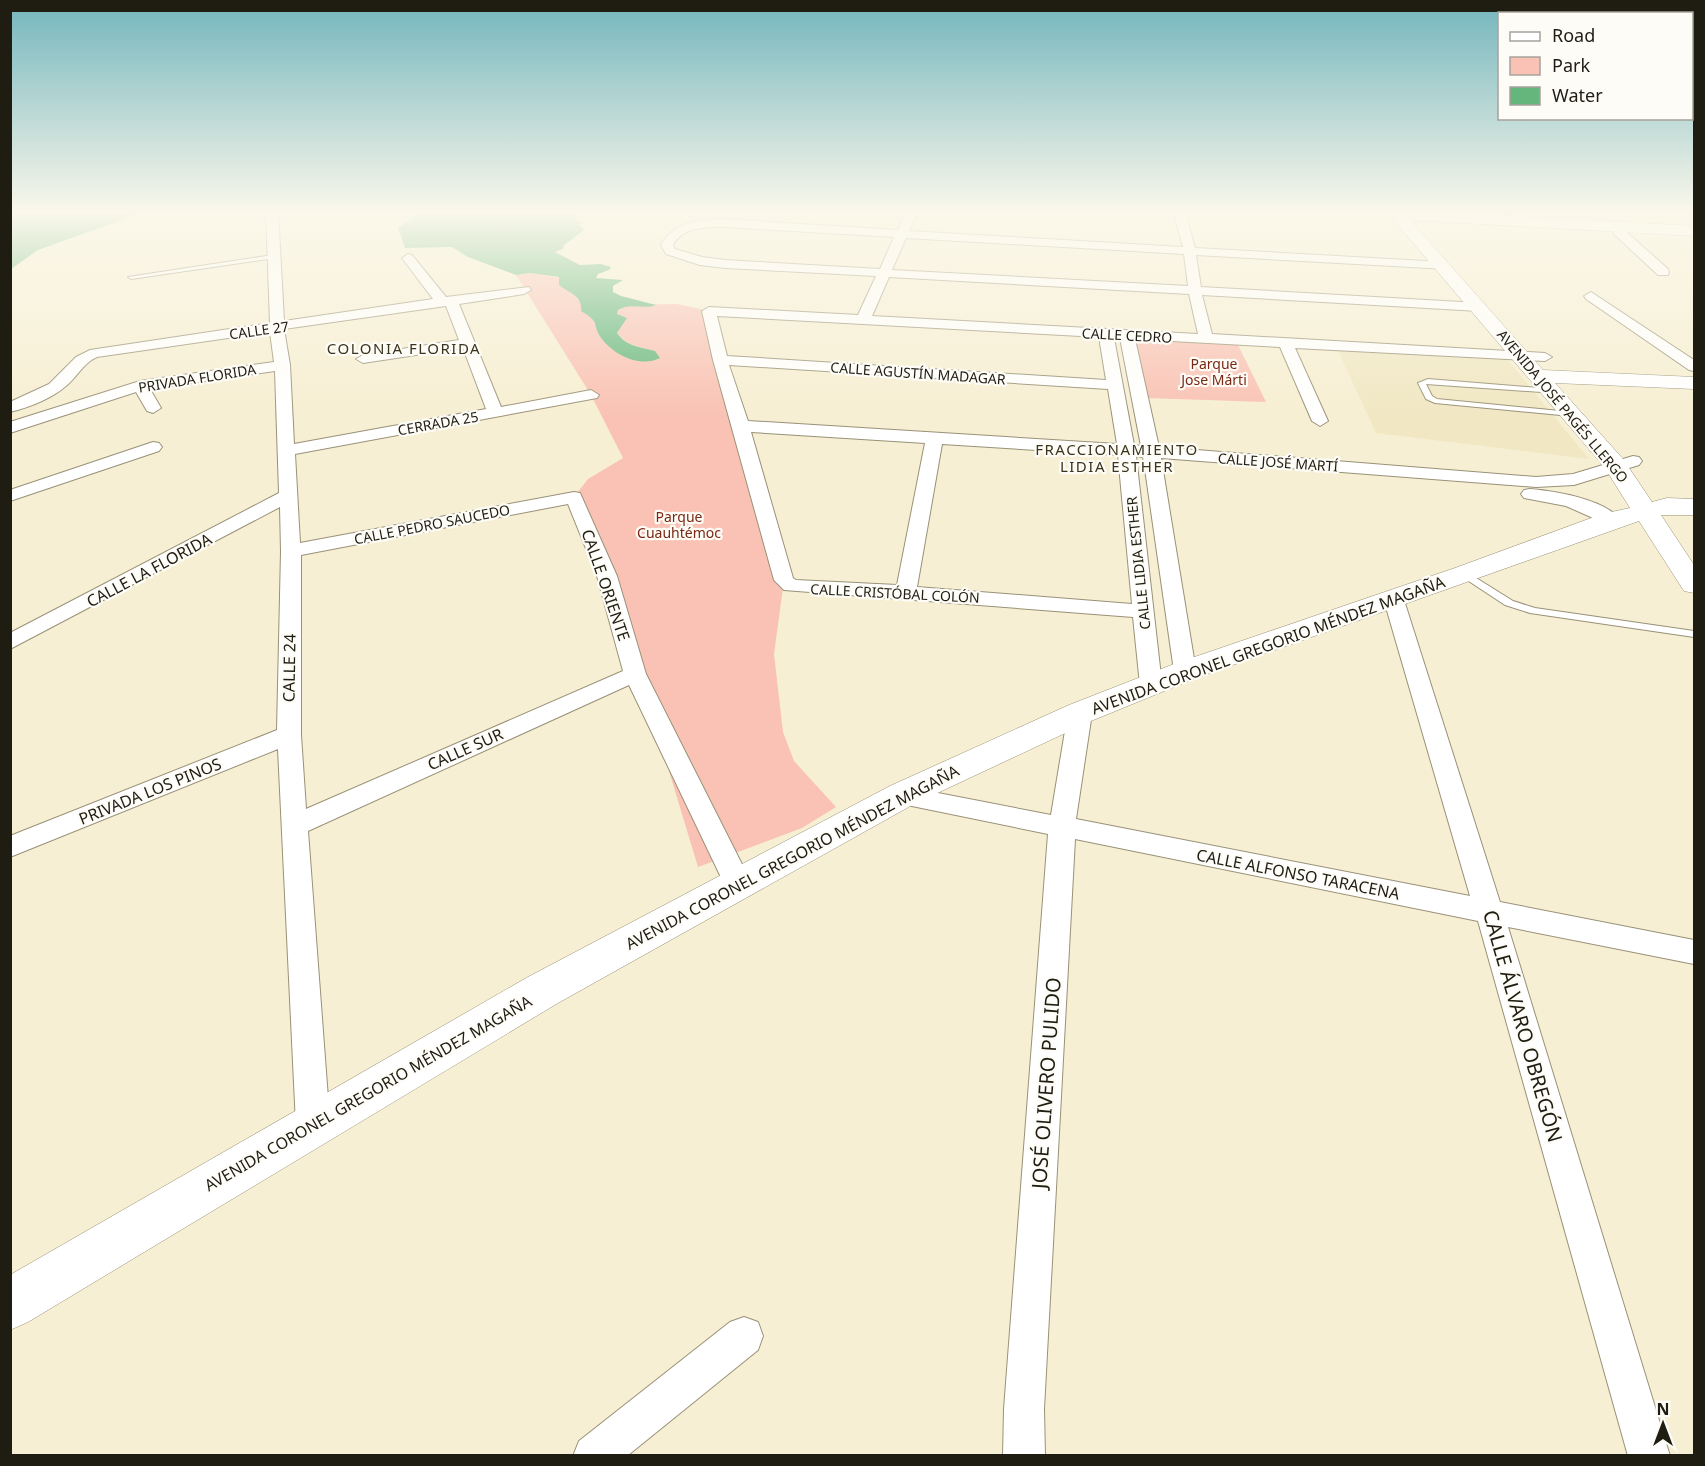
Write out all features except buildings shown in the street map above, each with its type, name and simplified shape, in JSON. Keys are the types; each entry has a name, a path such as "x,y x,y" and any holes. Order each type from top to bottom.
{"main road":[{"name":"AVENIDA JOSÉ PAGÉS LLERGO","path":"1455,279 1522,356 1550,375 1571,414 1623,462"},
{"name":"AVENIDA JOSÉ PAGÉS LLERGO","path":"1465,279 1550,375 1695,546"},
{"path":"1550,375 1695,383"},
{"name":"AVENIDA JOSÉ PAGÉS LLERGO","path":"1654,497 1695,585"},
{"name":"AVENIDA CORONEL GREGORIO MÉNDEZ MAGAÑA","path":"10,1304 543,990 902,795 1080,712 1185,671 1465,574 1611,520 1654,497 1695,507"}],"street":[{"name":"CALLE 24","path":"274,279 282,365 291,551 289,735 313,1125"},
{"path":"427,279 447,302 468,343 496,413"},
{"path":"863,320 882,279"},
{"path":"978,279 1479,307"},
{"path":"1193,279 1206,338"},
{"name":"CALLE 27","path":"10,407 35,399 60,383 86,355 524,290"},
{"path":"1591,296 1695,367"},
{"name":"CALLE CEDRO","path":"709,311 1522,356"},
{"name":"CALLE CRISTÓBAL COLÓN","path":"709,311 720,360 743,431 784,580 791,586 906,592 1144,611"},
{"name":"CALLE LIDIA ESTHER","path":"1106,334 1127,455 1151,685"},
{"name":"CALLE LIDIA ESTHER","path":"1127,335 1152,457 1185,671"},
{"path":"363,359 468,343"},
{"path":"1286,343 1320,421"},
{"name":"CALLE AGUSTÍN MADAGAR","path":"720,360 1115,385"},
{"name":"PRIVADA FLORIDA","path":"10,428 140,386 282,365"},
{"path":"140,386 153,408"},
{"name":"CERRADA 25","path":"285,451 591,395"},
{"name":"CALLE JOSÉ MARTÍ","path":"743,431 1536,482 1578,478 1623,462"},
{"path":"906,592 933,444"},
{"path":"10,496 153,447"},
{"name":"CALLE JOSÉ MARTÍ","path":"1152,457 1552,496 1579,503 1611,520"},
{"name":"CALLE LA FLORIDA","path":"10,642 287,496"},
{"name":"CALLE PEDRO SAUCEDO","path":"291,551 574,497"},
{"name":"CALLE ORIENTE","path":"574,497 607,576 635,674 738,884"},
{"name":"CALLE ÁLVARO OBREGÓN","path":"1394,597 1490,911 1649,1455"},
{"name":"CALLE SUR","path":"296,825 635,674"},
{"name":"JOSÉ OLIVERO PULIDO","path":"1024,1455 1024,1409 1062,828 1080,712"},
{"name":"PRIVADA LOS PINOS","path":"10,847 289,735"},
{"name":"CALLE ALFONSO TARACENA","path":"902,795 1695,952"},
{"path":"594,1455 744,1336"}],"lane":[{"path":"1550,375 1422,383 1431,399 1435,401 1571,414"},
{"path":"1465,574 1509,603 1534,611 1695,634"}],"shaded area":[{"path":"1338,351 1507,359 1589,459 1376,433"}],"green space":[{"name":"Parque Cuauhtémoc","path":"519,279 560,279 562,287 583,305 607,344 655,351 629,343 617,333 623,324 617,314 618,310 626,305 677,304 709,311 784,580 774,654 783,732 794,761 836,807 802,828 698,867 630,642 574,497 588,479 623,458 591,395"},
{"name":"Parque Jose Márti","path":"1130,338 1237,343 1266,402 1145,398"}],"water":[{"path":"559,279 623,280 613,286 613,292 656,305 627,307 618,310 617,314 627,318 617,333 629,343 655,351 660,358 644,362 636,361 613,350 602,339 592,318 581,311 578,298 559,285"}],"district":[{"name":"COLONIA FLORIDA","path":"404,348"},
{"name":"FRACCIONAMIENTO LIDIA ESTHER","path":"1117,458"}]}
